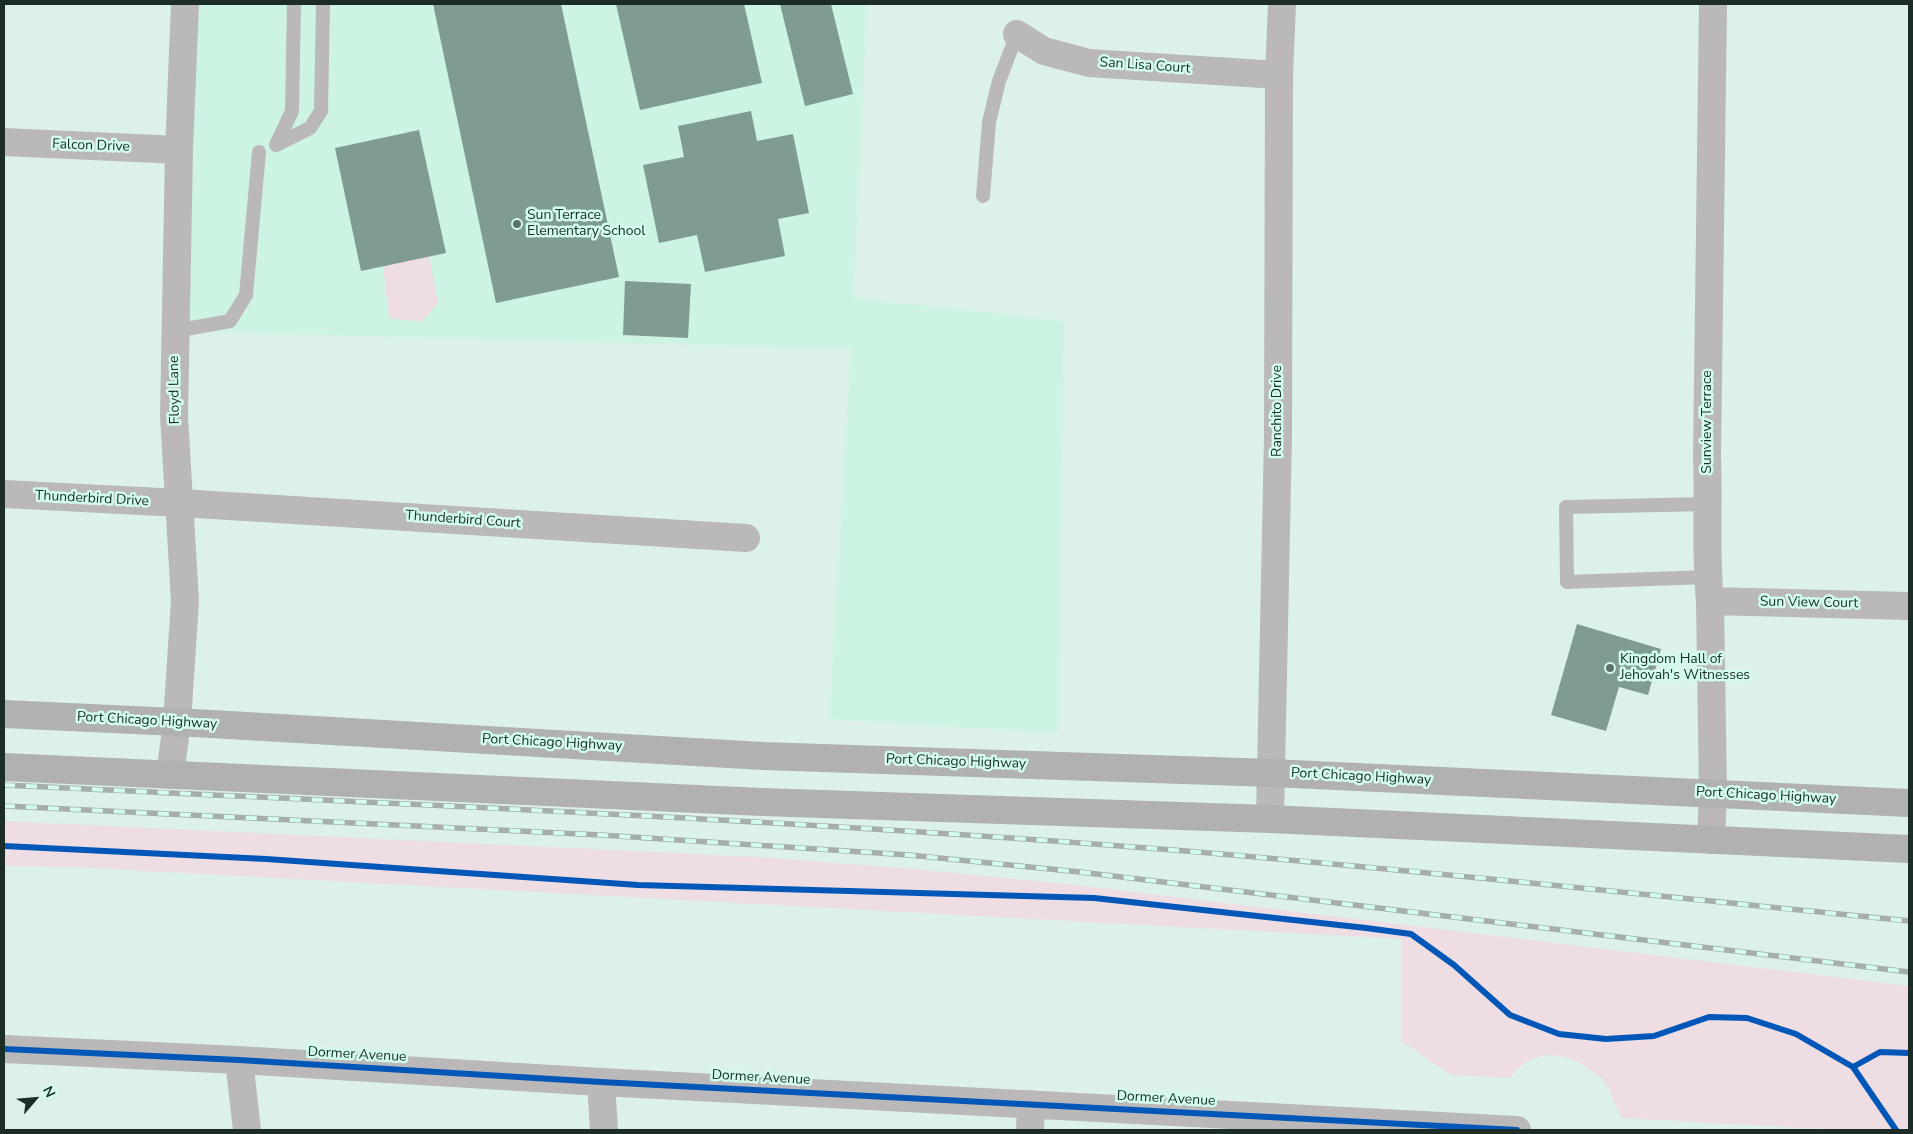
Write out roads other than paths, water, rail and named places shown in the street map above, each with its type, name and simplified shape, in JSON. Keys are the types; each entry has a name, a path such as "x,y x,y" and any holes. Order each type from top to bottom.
{"main road":[{"name":"Port Chicago Highway","path":"4,714 177,722 763,756 1272,773 1909,803"},
{"path":"4,766 762,802 1270,819 1909,849"}],"street":[{"name":"Floyd Lane","path":"170,775 177,722 186,601 174,416 179,150 186,4"},
{"name":"Ranchito Drive","path":"1270,819 1278,435 1278,75 1282,4"},
{"name":"Sunview Terrace","path":"1711,840 1713,794 1707,456 1713,4"},
{"name":"San Lisa Court","path":"1017,34 1044,51 1089,62 1278,75"},
{"name":"Falcon Drive","path":"4,142 179,150"},
{"name":"Thunderbird Drive","path":"4,494 180,503"},
{"name":"Thunderbird Court","path":"180,503 746,538"},
{"name":"Sun View Court","path":"1709,589 1909,606"},
{"name":"Dormer Avenue","path":"4,1049 239,1060 601,1082 1030,1117 1518,1130"},
{"path":"239,1060 248,1130"},
{"path":"601,1082 604,1130"}],"lane":[{"path":"294,4 292,111 276,145 310,128 321,111 323,4"},
{"path":"983,196 989,122 999,81 1017,34"},
{"path":"175,330 230,321 246,296 259,152"},
{"path":"1709,504 1566,507 1567,582 1709,589"}],"railway":[{"path":"4,785 589,813 1027,839 1357,866 1909,921"},
{"path":"4,806 601,835 909,855 1080,872 1909,972"}],"place":[{"name":"Sun Terrace Elementary School","path":"517,224"},
{"name":"Kingdom Hall of Jehovah's Witnesses","path":"1610,668"}]}
